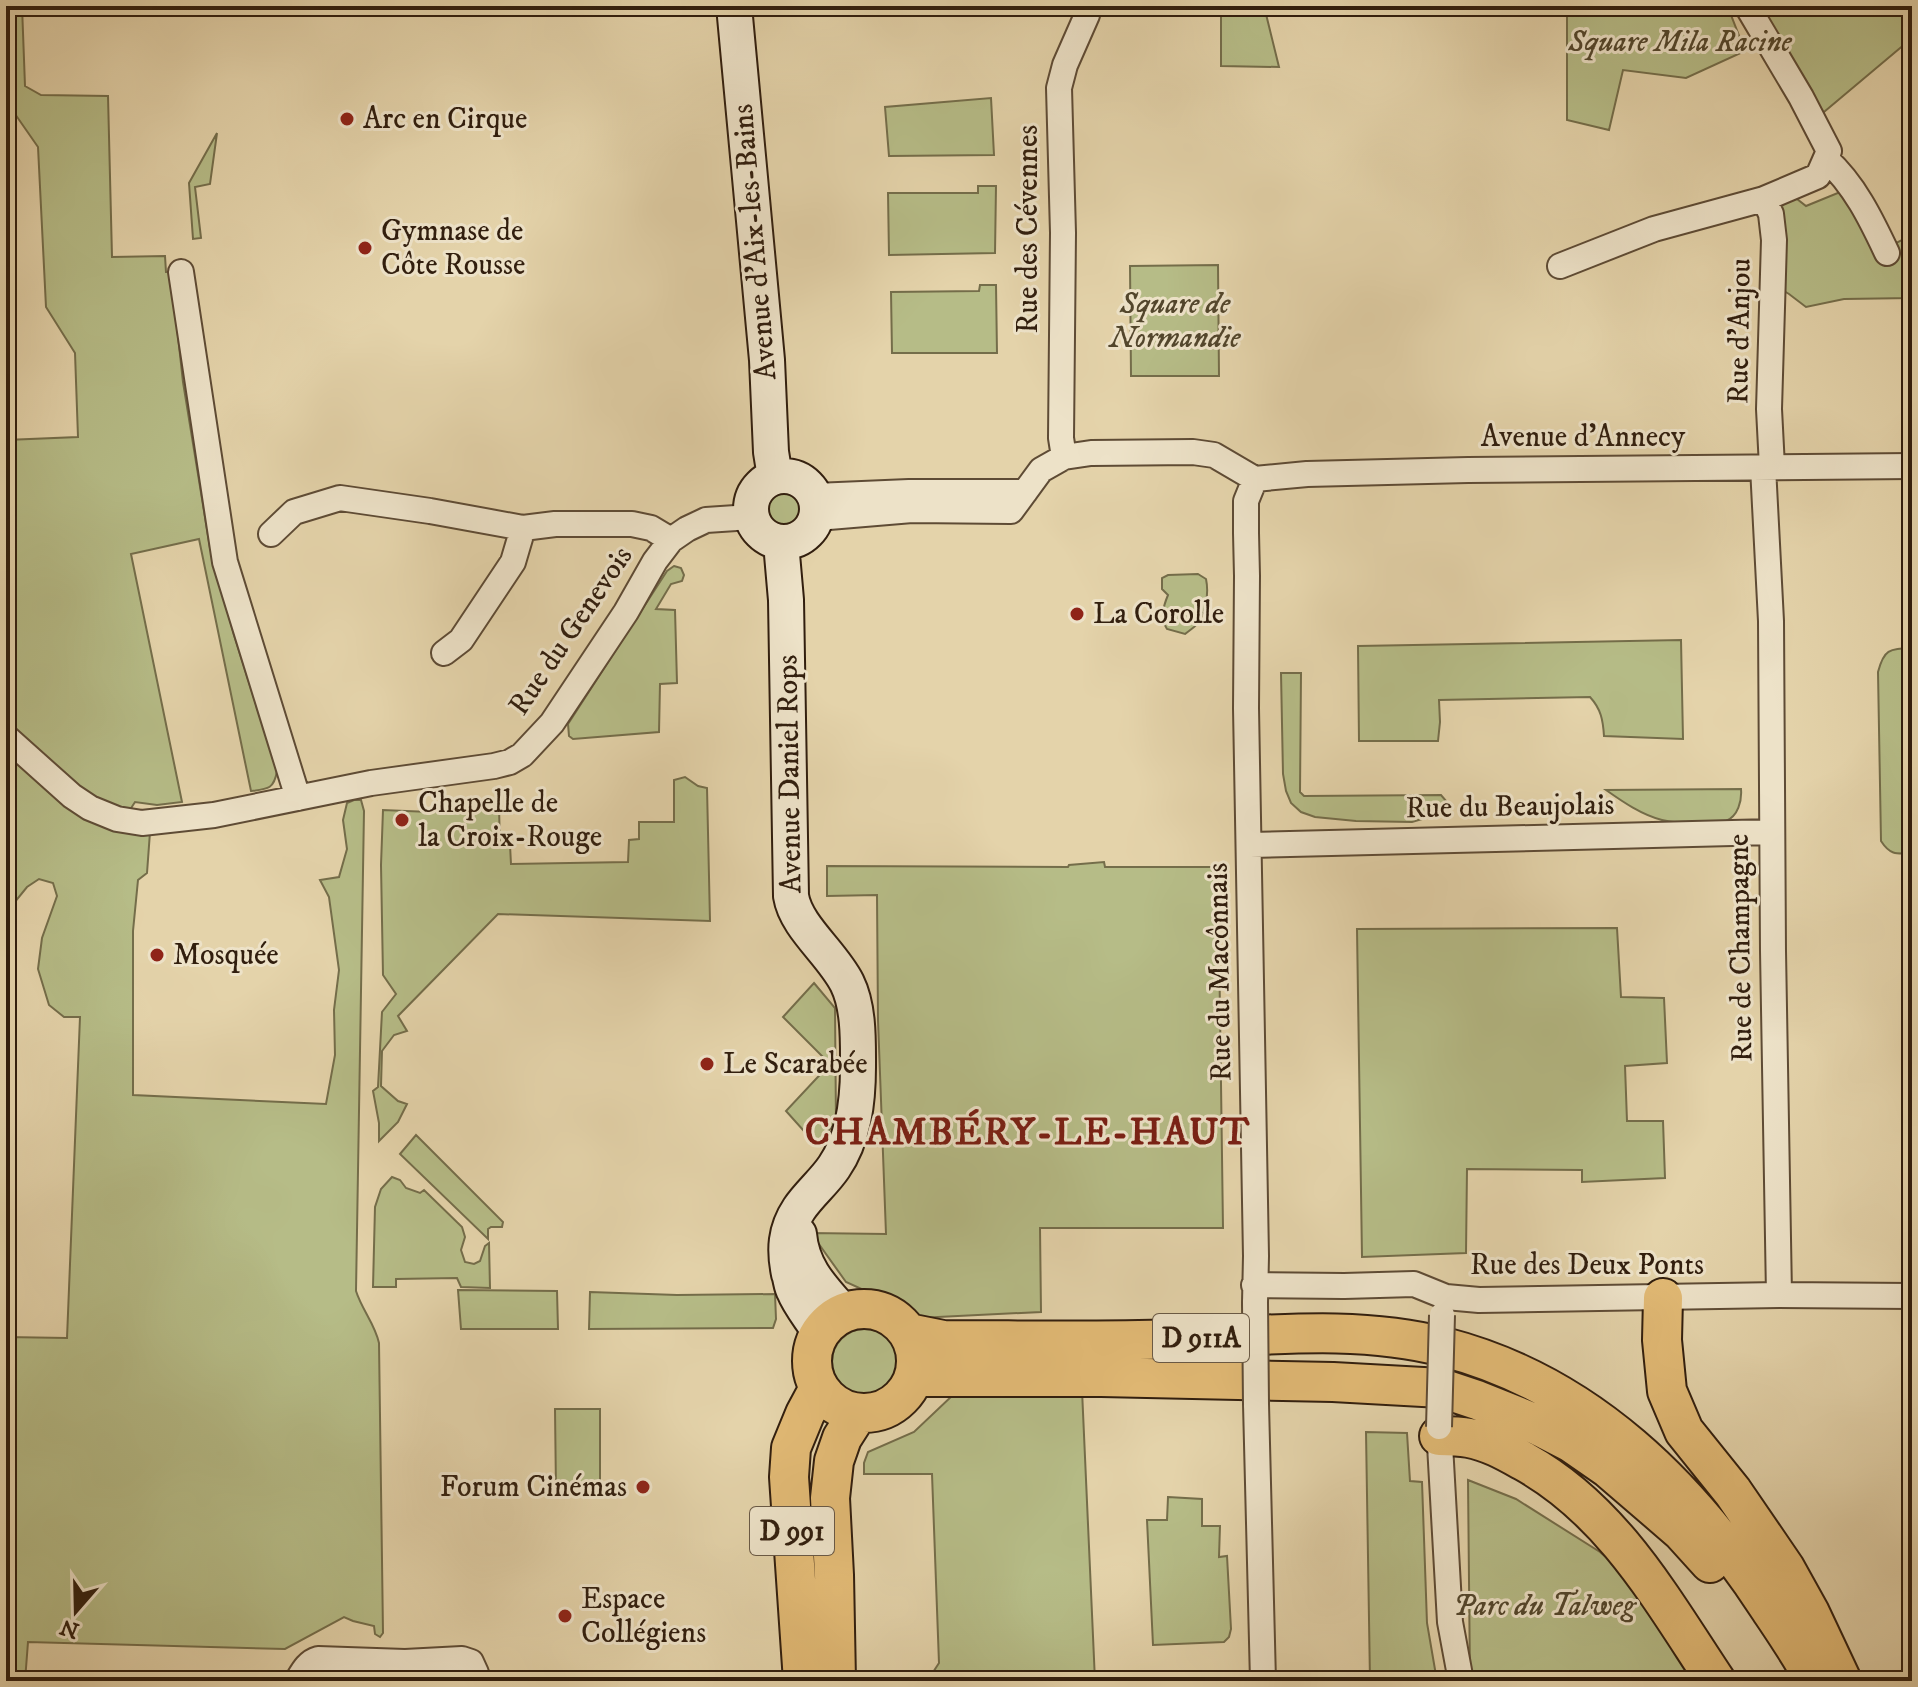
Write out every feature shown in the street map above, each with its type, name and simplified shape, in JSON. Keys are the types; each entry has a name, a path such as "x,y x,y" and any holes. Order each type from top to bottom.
{"main road":[{"name":"Avenue d'Aix-les-Bains","path":"734,6 775,477"},
{"path":"789,476 809,487 816,507 811,529 793,542 781,543 761,534 751,517 750,507 759,487 775,477 789,476"},
{"name":"Avenue Daniel Rops","path":"781,543 786,600 791,896 802,923 848,984 855,1004 858,1066 856,1107 850,1133 835,1166 799,1210 800,1246 832,1323"},
{"path":"1663,1298 1662,1340 1667,1391 1684,1431 1733,1492 1785,1568 1842,1681"},
{"path":"861,1310 879,1312 895,1320 908,1333 914,1347 914,1377 898,1401 872,1413 858,1413 836,1405 819,1388 813,1373 814,1344 832,1323 861,1310"},
{"name":"D 911A","path":"908,1333 943,1340 1168,1339 1325,1333 1365,1335 1444,1347 1518,1373 1552,1389 1617,1434 1651,1462 1693,1505 1747,1573 1815,1681"},
{"name":"D 911A","path":"914,1377 1333,1382 1441,1388 1477,1400 1570,1442 1609,1469 1681,1531 1733,1589 1791,1681"},
{"name":"D 991","path":"803,1681 789,1477 791,1448 819,1388"},
{"name":"D 991","path":"836,1681 830,1498 834,1461 842,1438 858,1413"},
{"path":"1439,1432 1497,1446 1541,1470 1582,1501 1625,1548 1716,1681"}],"street":[{"name":"Rue des Cévennes","path":"1064,457 1061,438 1063,233 1059,88 1089,6"},
{"path":"1560,266 1654,229 1764,199 1818,176 1829,151 1747,6"},
{"path":"1826,159 1838,170 1869,214 1887,253"},
{"name":"Rue d'Anjou","path":"1764,199 1771,214 1774,240 1767,467"},
{"path":"181,272 225,562 298,798"},
{"path":"816,507 909,492 1025,492 1041,470 1064,457 1091,453 1193,452 1214,455 1255,479"},
{"name":"Avenue d'Annecy","path":"1255,479 1307,474 1468,470 1912,466"},
{"name":"Rue de Champagne","path":"1767,467 1779,1295"},
{"name":"Rue du Macônnais","path":"1255,479 1246,501 1246,708 1263,1681"},
{"path":"271,534 294,512 340,498 523,528 555,524 632,524 651,528 671,540"},
{"name":"Rue du Genevois","path":"6,737 72,796 90,808 117,819 142,823 214,815 371,783 510,762 522,755 552,723 671,540 706,520 751,517"},
{"path":"444,653 461,640 513,562 523,528"},
{"name":"Rue du Beaujolais","path":"1250,845 1772,832"},
{"name":"Rue des Deux Ponts","path":"1254,1294 1414,1284 1444,1306 1479,1300 1779,1295"},
{"path":"1779,1295 1912,1296"},
{"path":"1444,1306 1439,1432 1450,1622 1461,1681"},
{"path":"297,1681 305,1668 318,1659 405,1662 462,1659 471,1662 476,1681"}],"green space":[{"path":"6,6 22,6 25,86 41,95 108,96 112,257 165,256 166,272 171,272 183,382 210,548 277,771 269,787 251,791 199,539 131,554 182,802 157,805 135,802 126,816 150,832 147,873 138,880 133,931 133,1095 326,1104 335,1055 334,1010 339,970 329,897 320,880 339,877 347,849 343,820 347,803 361,800 364,811 356,1291 379,1343 383,1633 380,1637 375,1634 374,1626 344,1617 285,1649 28,1642 25,1681 6,1681 6,1337 67,1338 80,1017 64,1017 49,1005 38,969 42,938 57,896 53,883 39,879 27,887 6,913 6,440 78,437 75,353 46,307 38,147 6,101"},
{"path":"1221,6 1264,6 1279,67 1221,66"},
{"name":"Square Mila Racine","path":"1567,6 1743,6 1731,15 1745,51 1686,78 1623,70 1609,130 1567,120"},
{"path":"1753,6 1912,6 1912,38 1818,117"},
{"path":"991,98 994,155 889,156 885,107"},
{"path":"217,133 210,184 195,187 201,238 193,239 189,183"},
{"path":"978,186 996,186 995,253 889,255 888,193 978,193"},
{"path":"1845,190 1878,252 1912,235 1912,298 1844,299 1806,307 1779,288 1780,215 1783,203 1792,195 1806,206"},
{"name":"Square de Normandie","path":"1218,265 1219,376 1131,376 1130,266"},
{"path":"980,285 996,285 997,353 892,353 891,292 979,291"},
{"path":"785,486 803,493 810,511 803,529 785,536 767,529 760,511 767,493"},
{"path":"674,566 681,568 684,575 682,581 671,584 656,609 675,610 677,683 660,684 659,732 573,739 569,736 568,724 667,571"},
{"path":"1198,574 1206,579 1207,591 1206,603 1196,626 1185,634 1167,629 1163,612 1168,595 1162,589 1162,578"},
{"path":"1681,640 1683,739 1604,736 1601,715 1590,697 1439,700 1438,741 1359,741 1358,646"},
{"path":"1912,648 1912,853 1898,853 1887,849 1881,841 1878,672 1889,652"},
{"path":"1281,673 1301,673 1300,792 1304,796 1441,795 1447,802 1446,810 1412,822 1356,821 1315,817 1301,812 1291,803 1283,774"},
{"path":"685,777 707,788 710,921 498,914 398,1016 407,1031 394,1035 382,1051 381,1086 398,1101 407,1104 398,1122 379,1141 373,1091 378,1087 382,1012 396,994 383,975 383,810 430,812 499,807 500,846 510,845 511,864 628,862 629,840 639,839 639,822 674,822 674,780"},
{"path":"1741,789 1740,803 1734,816 1720,823 1703,824 1655,818 1606,790"},
{"path":"1104,862 1105,867 1218,867 1223,1228 1040,1228 1041,1312 918,1318 846,1282 811,1233 886,1234 877,895 827,896 827,866 1068,867"},
{"path":"1617,928 1621,997 1664,998 1667,1063 1625,1066 1627,1121 1663,1121 1665,1178 1582,1182 1582,1170 1467,1169 1466,1253 1362,1257 1357,929"},
{"path":"814,983 835,1008 836,1122 821,1140 812,1140 786,1111 830,1064 783,1017"},
{"path":"416,1135 503,1222 502,1227 488,1229 488,1239 400,1154"},
{"path":"392,1177 400,1180 406,1188 420,1193 424,1190 462,1227 465,1237 461,1250 465,1262 474,1264 480,1261 489,1243 490,1288 461,1287 457,1278 396,1279 396,1287 373,1287 375,1207 381,1189"},
{"path":"458,1290 557,1291 558,1329 461,1329"},
{"path":"590,1292 775,1294 776,1319 773,1328 589,1329"},
{"path":"865,1329 878,1332 888,1339 895,1349 898,1362 895,1375 888,1385 878,1392 865,1395 852,1392 842,1385 835,1375 832,1362 835,1349 842,1339 852,1332"},
{"path":"1082,1390 1095,1681 928,1680 939,1663 932,1474 864,1474 868,1452 914,1432 954,1394"},
{"path":"555,1409 600,1409 600,1491 556,1491"},
{"path":"1366,1432 1407,1433 1410,1481 1422,1482 1427,1623 1437,1681 1370,1681"},
{"name":"Parc du Talweg","path":"1468,1480 1516,1499 1600,1552 1636,1583 1704,1681 1470,1681"},
{"path":"1168,1497 1202,1499 1202,1526 1220,1526 1219,1557 1227,1556 1231,1629 1224,1642 1153,1645 1147,1520 1167,1520"}],"place":[{"name":"Arc en Cirque","path":"347,119"},
{"name":"Gymnase de Côte Rousse","path":"365,248"},
{"name":"La Corolle","path":"1077,614"},
{"name":"Chapelle de la Croix-Rouge","path":"402,820"},
{"name":"Mosquée","path":"157,955"},
{"name":"Le Scarabée","path":"707,1064"},
{"name":"Forum Cinémas","path":"643,1487"},
{"name":"Espace Collégiens","path":"565,1616"}],"district":[{"name":"CHAMBÉRY-LE-HAUT","path":"1028,1133"}]}
